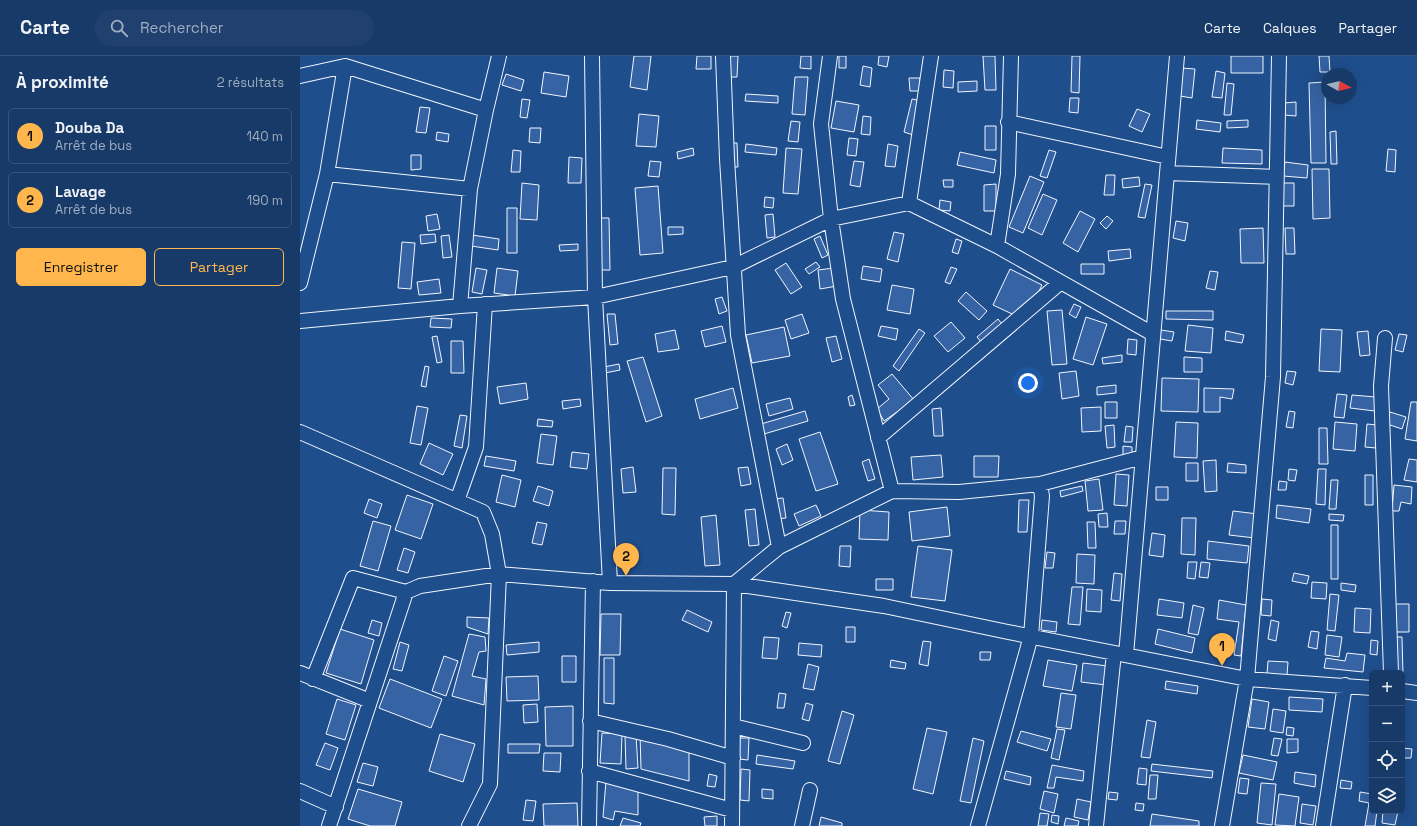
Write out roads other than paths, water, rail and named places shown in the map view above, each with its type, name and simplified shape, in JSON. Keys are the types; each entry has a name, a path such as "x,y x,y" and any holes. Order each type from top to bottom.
{"street":[{"path":"460,306 470,189 499,56"},
{"path":"592,56 595,297 610,583"},
{"path":"724,56 732,267 738,335 779,547"},
{"path":"830,56 821,124 831,219 843,300 892,491"},
{"path":"908,203 931,56"},
{"path":"996,246 1008,174 1008,122 1011,56"},
{"path":"1096,826 1120,654 1143,457 1177,56"},
{"path":"1222,826 1246,679 1273,377 1279,56"},
{"path":"300,76 345,66 486,110"},
{"path":"300,283 327,174 345,66"},
{"path":"1008,122 1168,157"},
{"path":"1167,173 1276,177"},
{"path":"327,174 470,189"},
{"path":"300,321 460,306 595,297 732,267 831,219 908,203 996,246 1153,334"},
{"path":"878,438 1061,282"},
{"path":"457,501 476,447 485,304"},
{"path":"1385,338 1381,386 1391,670"},
{"path":"300,432 483,512 492,534 499,574 490,784 469,826"},
{"path":"734,584 779,547 892,491 959,492 1040,484 1143,457"},
{"path":"978,826 1031,636 1042,496 1040,484"},
{"path":"370,702 306,676 354,578 406,592 420,586 499,574 610,583 734,584 884,606 1246,679 1369,688"},
{"path":"589,826 593,581"},
{"path":"732,826 734,584"},
{"path":"329,826 406,592"},
{"path":"1323,826 1345,685"},
{"path":"1405,691 1417,693"},
{"path":"590,721 668,738 733,758"},
{"path":"733,726 803,743"},
{"path":"589,771 732,810"},
{"path":"802,826 810,790"},
{"path":"300,791 336,807"}],"place":[{"name":"Lavage","path":"626,576"},
{"name":"Douba Da","path":"1222,666"}]}
